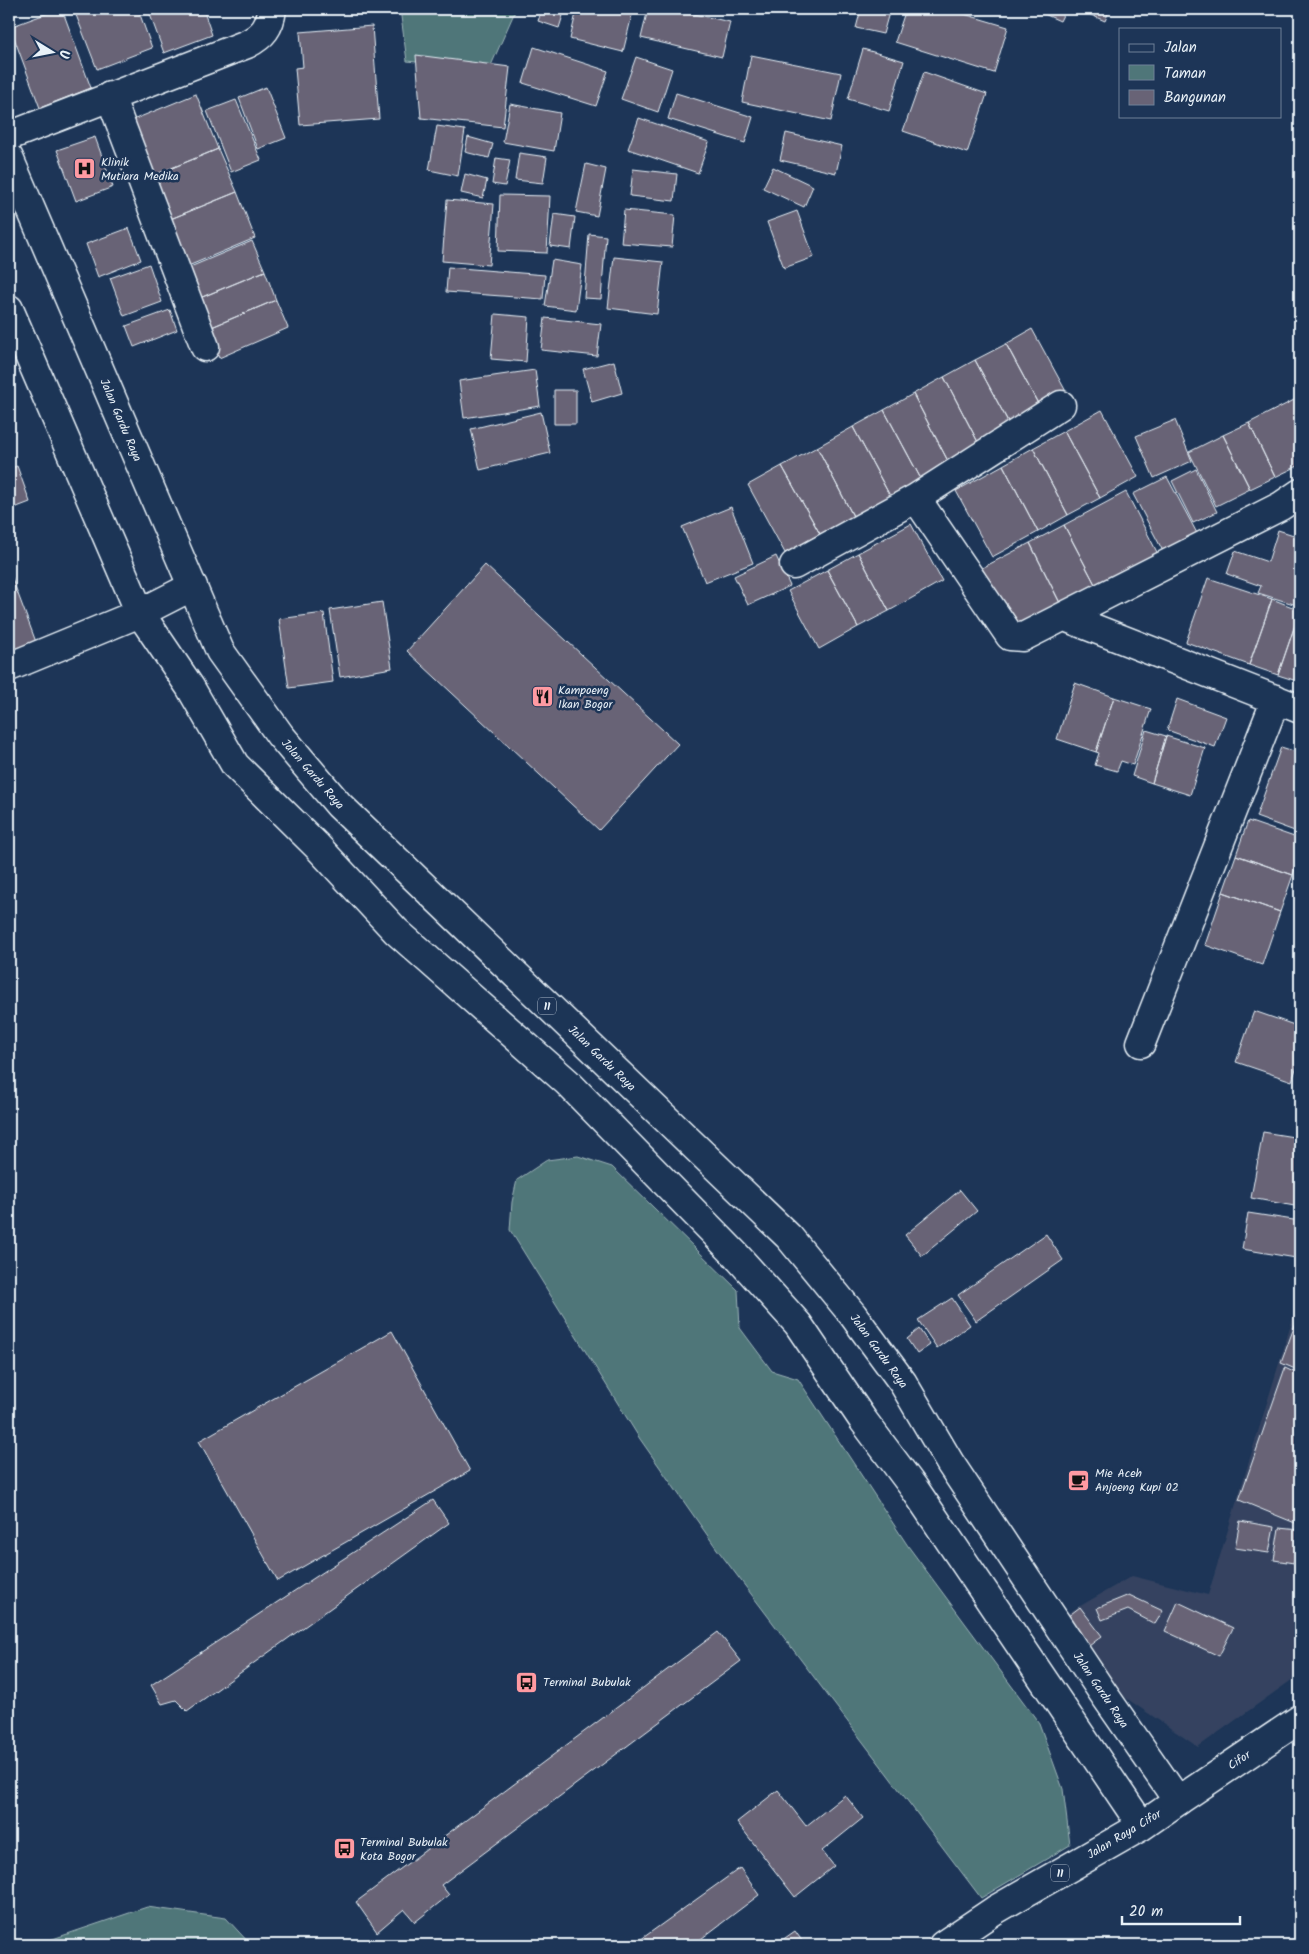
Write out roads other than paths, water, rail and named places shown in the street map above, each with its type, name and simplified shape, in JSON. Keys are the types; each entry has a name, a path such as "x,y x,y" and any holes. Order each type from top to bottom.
{"main road":[{"path":"9,136 36,128 110,96 247,44 258,38 266,29 272,9"},
{"path":"110,96 205,346"},
{"name":"Jalan Gardu Raya","path":"9,158 220,651 280,735 339,805 789,1238 848,1308 903,1383 950,1463 1097,1685 1178,1801"},
{"path":"9,309 140,614 190,687 235,765 317,846 396,931 567,1082 736,1254 798,1324 863,1420 914,1488 1142,1826"},
{"path":"794,565 916,498 1061,405"},
{"path":"916,498 1010,636 1023,637 1065,617 1116,588 1294,503"},
{"path":"9,667 140,614 193,586"},
{"path":"1065,617 1288,704 1141,1043"},
{"name":"Cifor","path":"1178,1801 1300,1719"},
{"name":"Jalan Raya Cifor","path":"943,1945 995,1910 1142,1826 1178,1801"}],"place":[{"name":"Klinik Mutiara Medika","path":"85,169"},
{"name":"Kampoeng Ikan Bogor","path":"542,697"},
{"name":"Mie Aceh Anjoeng Kupi 02","path":"1079,1480"},
{"name":"Terminal Bubulak","path":"527,1682"},
{"name":"Terminal Bubulak Kota Bogor","path":"344,1849"}]}
